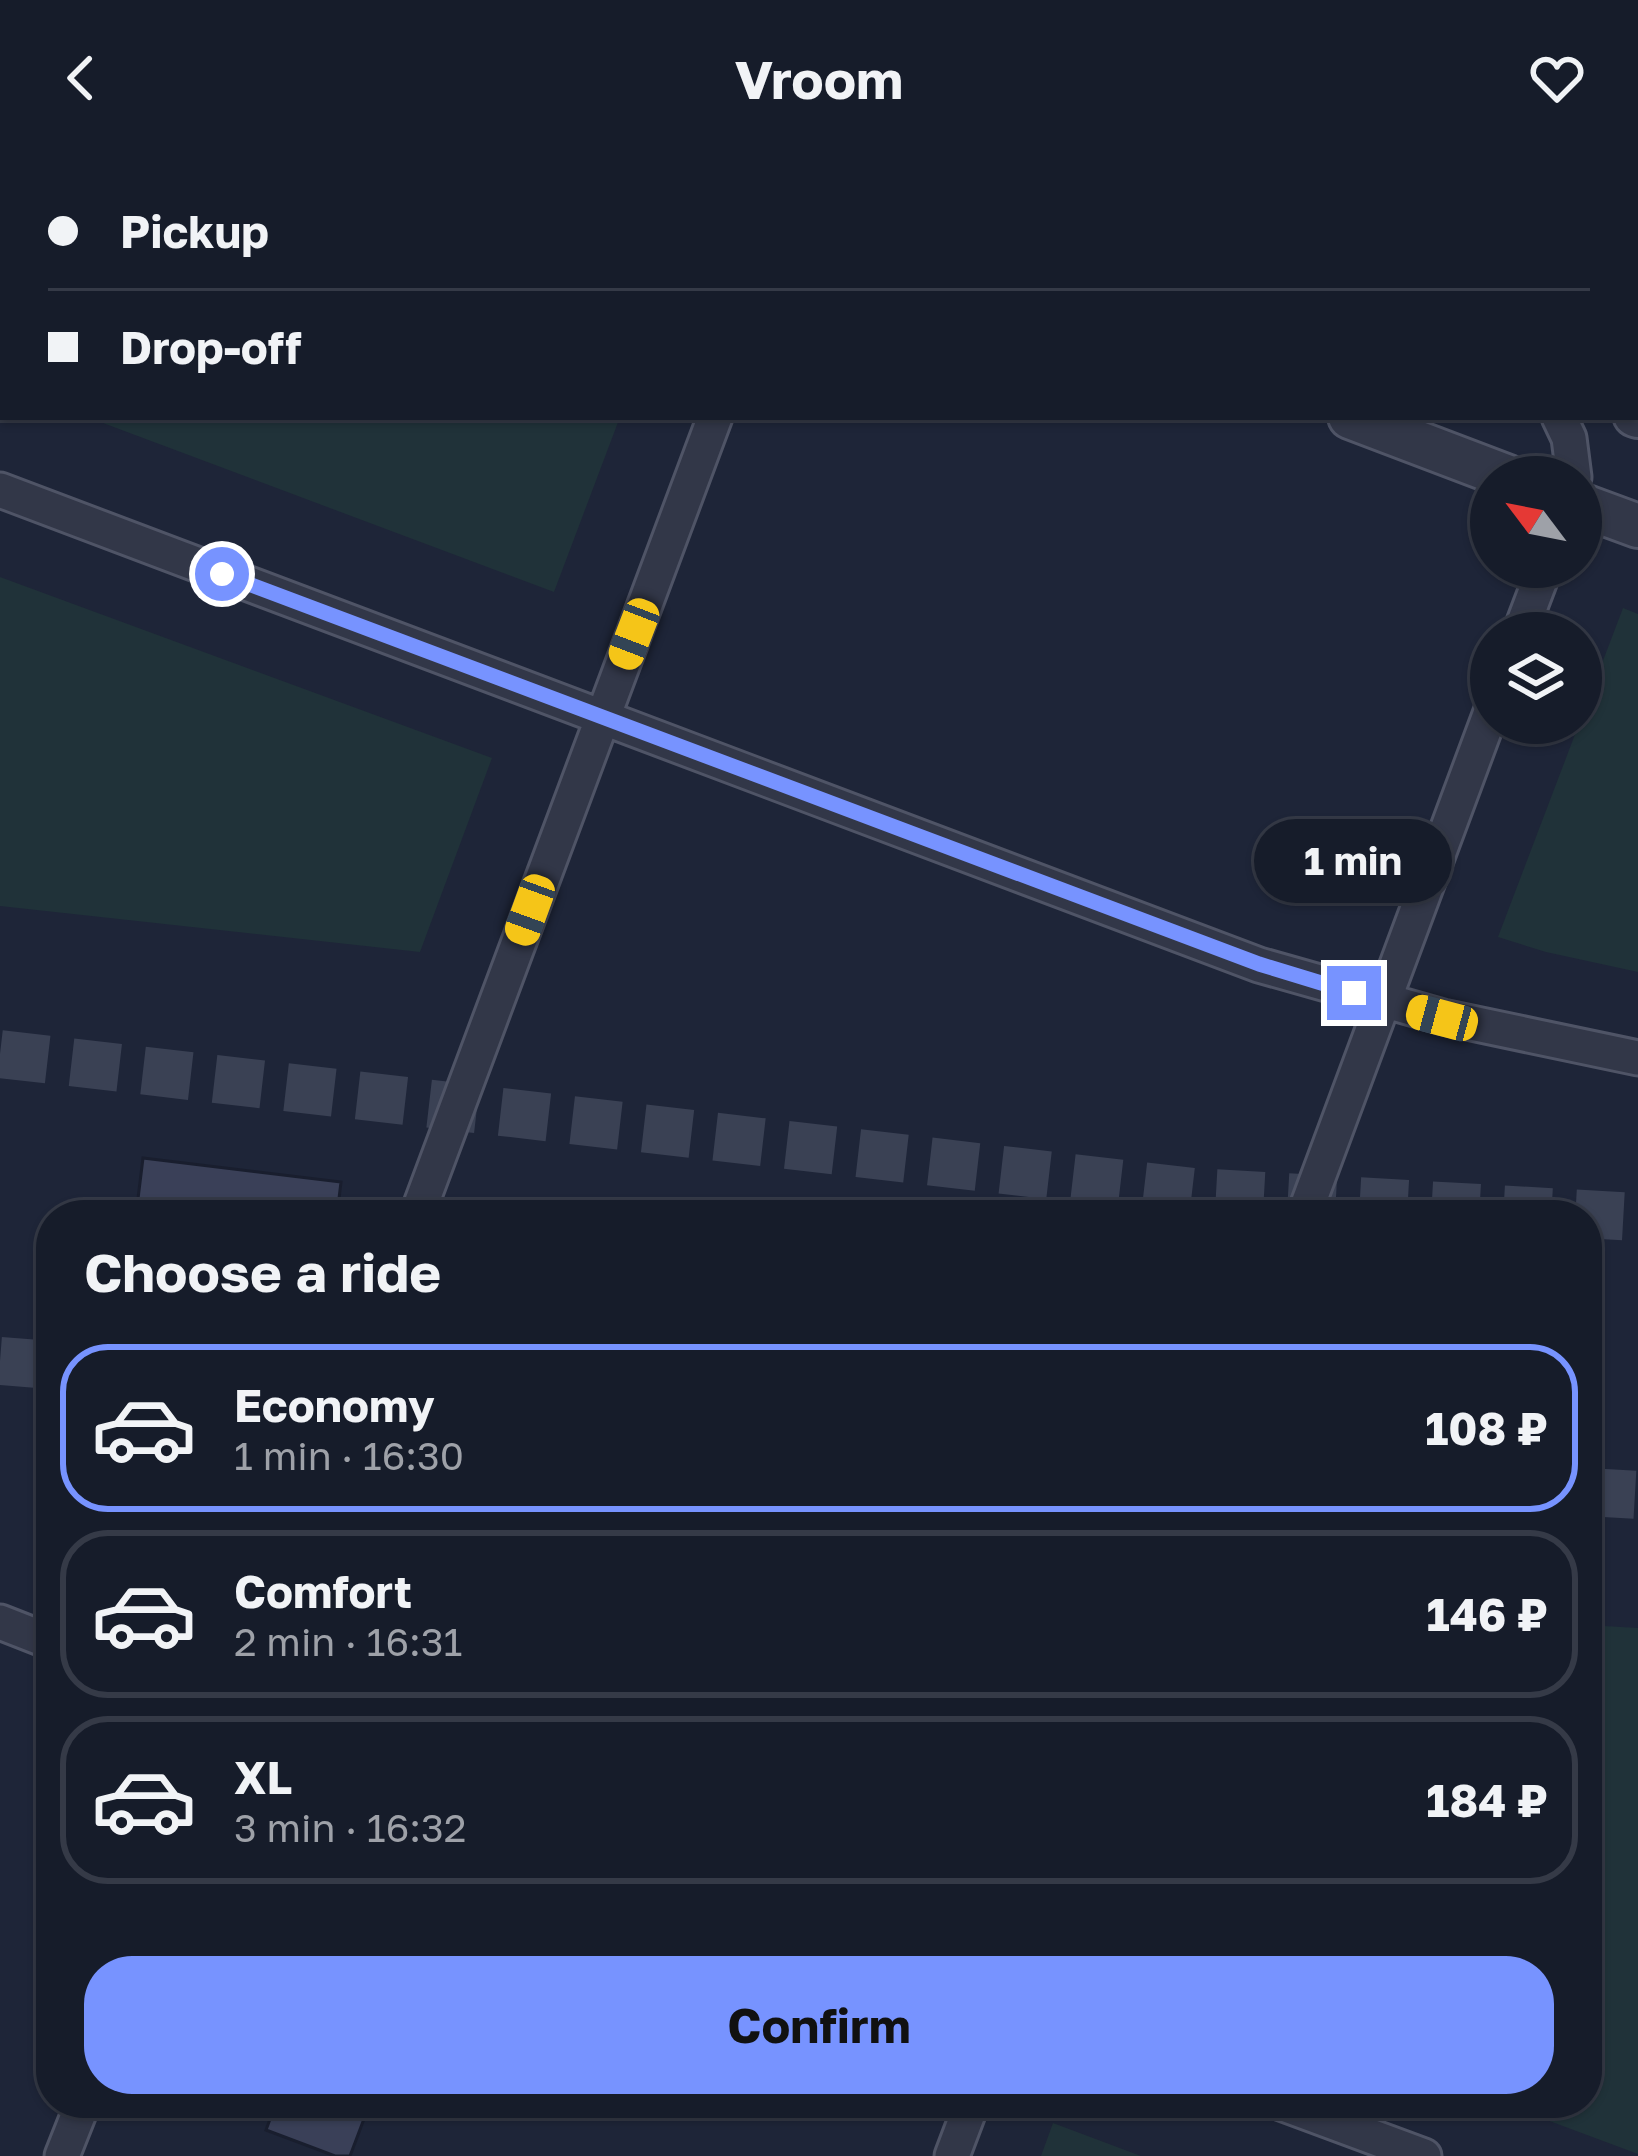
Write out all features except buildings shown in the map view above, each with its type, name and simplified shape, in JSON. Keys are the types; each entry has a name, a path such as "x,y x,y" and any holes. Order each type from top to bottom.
{"street":[{"path":"423,1200 714,420"},
{"path":"1358,420 1470,463"},
{"path":"1560,420 1571,456"},
{"path":"0,490 1259,964 1527,1037 1638,1058"},
{"path":"1602,513 1638,526"},
{"path":"1310,1200 1479,744"},
{"path":"0,1622 36,1636"},
{"path":"62,2156 76,2118"},
{"path":"952,2156 966,2118"},
{"path":"1321,2118 1424,2156"}],"shaded area":[{"path":"95,420 619,420 554,592"},
{"path":"0,577 492,758 420,952 0,906"},
{"path":"1623,608 1638,614 1638,972 1498,937 1571,744 1602,744 1602,663"},
{"path":"1602,1626 1638,1628 1638,2154 1541,2118 1602,2118"},
{"path":"1053,2123 1141,2156 1041,2156"}],"tunnel":[{"path":"0,1054 1194,1192 1336,1200"},
{"path":"1602,1215 1638,1217"},
{"path":"0,1361 36,1364"},
{"path":"1602,1493 1638,1495"}],"route":[{"path":"222,574 1259,964 1354,993"}]}
